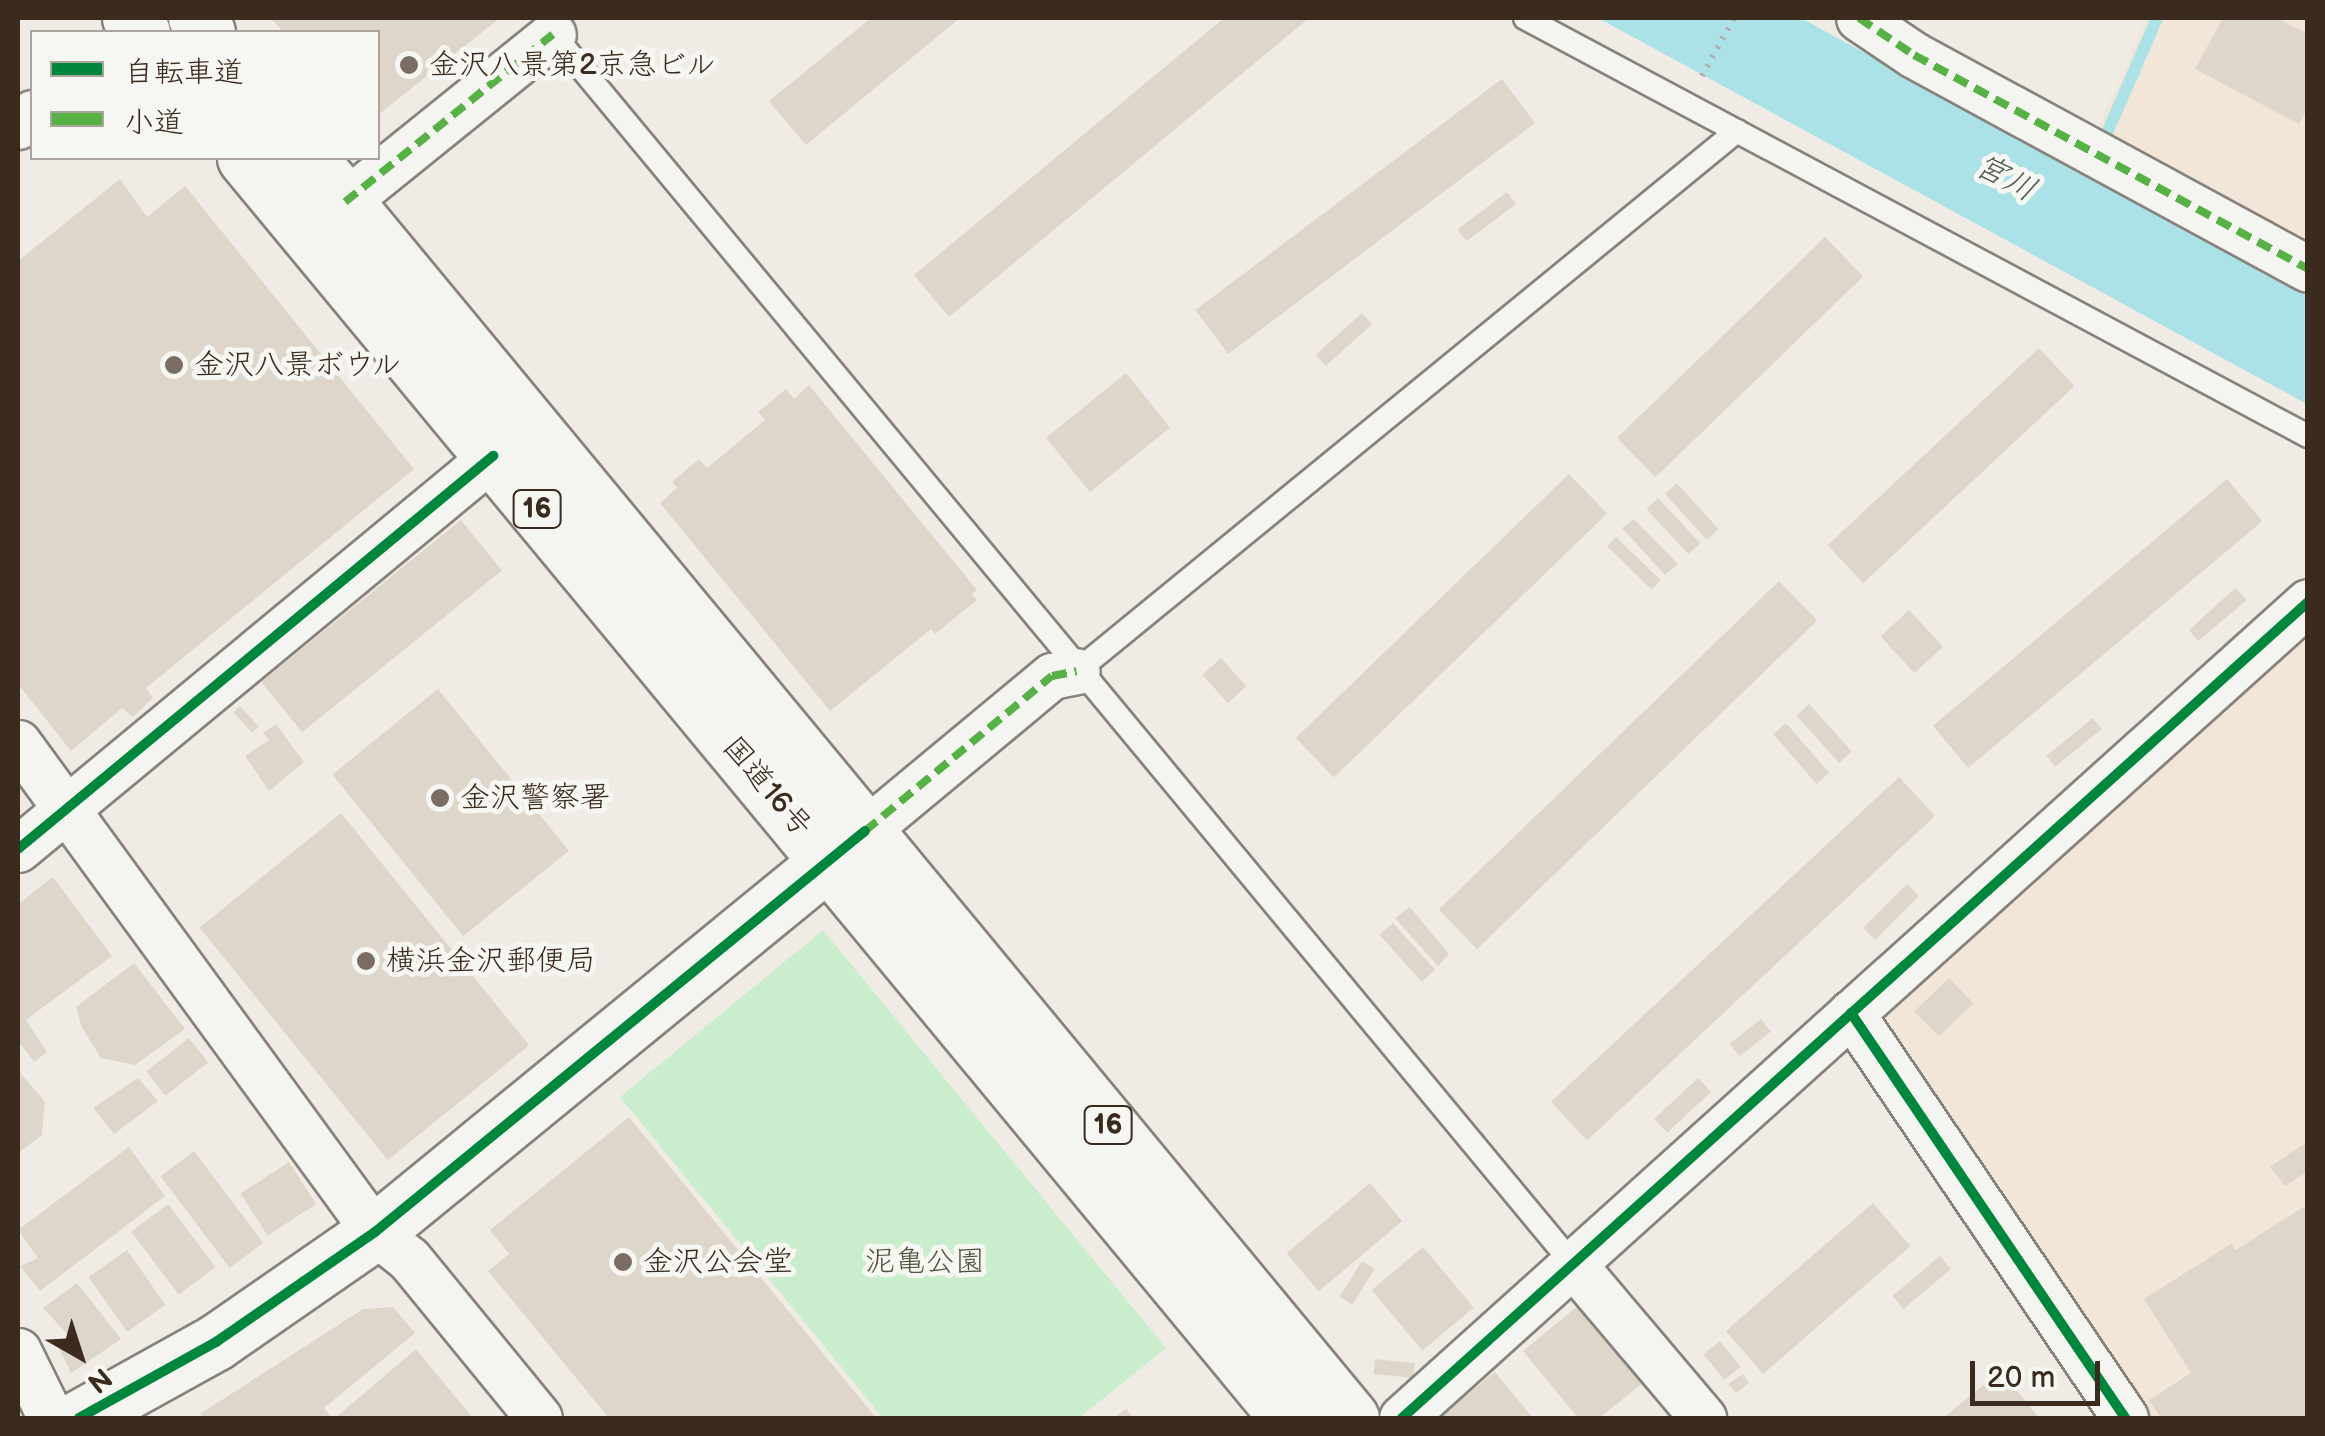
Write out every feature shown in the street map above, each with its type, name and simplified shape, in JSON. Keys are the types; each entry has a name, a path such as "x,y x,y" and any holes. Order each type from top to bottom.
{"main road":[{"name":"国道16号","path":"248,160 494,456 846,846 1350,1418"},
{"name":"国道16号","path":"311,160 1288,1418"},
{"path":"80,1418 216,1342 375,1232 846,846"}],"street":[{"path":"1859,18 1914,55 2308,269"},
{"path":"345,202 555,23"},
{"path":"18,848 494,456"},
{"path":"1402,1418 2308,602"},
{"path":"846,846 1052,676 1077,671"},
{"path":"18,743 375,1232 409,1259 539,1418"},
{"path":"1851,1013 2126,1418"},
{"path":"1573,1264 1703,1418"},
{"path":"18,1351 51,1418"}],"lane":[{"path":"1524,18 2308,436"},
{"path":"555,23 1077,671 1573,1264"},
{"path":"1077,671 1736,130"}],"path":[{"path":"1687,103 1734,18"}],"shaded area":[{"path":"2147,18 2307,18 2307,253 2093,140"},
{"path":"2307,626 2307,1418 2152,1418 1879,1014"}],"green space":[{"name":"泥亀公園","path":"823,930 1166,1348 1079,1418 883,1418 620,1097"}],"water":[{"name":"宮川","path":"1598,18 1801,18 2307,296 2307,404"}],"building":[{"name":"金沢八景第2京急ビル","path":"271,18 500,18 380,113 380,30 281,30"},
{"path":"871,18 960,18 806,145 769,101"},
{"path":"1224,18 1309,18 949,317 914,275"},
{"path":"2223,18 2276,18 2308,34 2308,108 2299,124 2195,69"},
{"path":"1502,79 1535,123 1228,354 1195,310"},
{"name":"金沢八景ボウル","path":"120,179 147,217 185,186 414,469 146,688 153,698 133,717 122,708 71,751 18,684 18,261"},
{"path":"1507,192 1516,204 1467,241 1457,229"},
{"path":"1825,237 1863,277 1655,477 1617,438"},
{"path":"1362,313 1372,324 1326,366 1316,354"},
{"path":"2039,348 2074,386 1863,583 1828,545"},
{"path":"1126,373 1170,427 1090,492 1046,438"},
{"path":"809,385 977,590 972,594 977,600 935,634 931,629 830,711 660,503 677,488 672,482 699,459 707,468 765,420 758,412 786,389 794,399"},
{"path":"1569,474 1607,514 1334,778 1296,738"},
{"path":"2227,479 2262,521 1968,768 1933,726"},
{"path":"1677,483 1718,529 1707,540 1665,494"},
{"path":"1658,498 1700,543 1689,554 1646,509"},
{"path":"1634,519 1678,564 1665,575 1622,528"},
{"path":"461,520 502,571 302,732 261,682"},
{"path":"1616,537 1661,580 1652,589 1607,546"},
{"path":"1779,581 1817,621 1477,949 1439,910"},
{"path":"2235,588 2247,600 2198,641 2189,630"},
{"path":"1909,610 1943,647 1915,673 1880,637"},
{"path":"1221,658 1246,686 1228,703 1202,675"},
{"name":"金沢警察署","path":"438,689 569,851 463,936 332,775"},
{"path":"1809,704 1852,752 1839,763 1796,715"},
{"path":"240,706 259,727 252,733 233,712"},
{"path":"2093,718 2102,729 2055,767 2046,756"},
{"path":"1786,723 1829,773 1816,784 1773,734"},
{"path":"276,724 304,762 269,791 245,756 269,740 263,733"},
{"path":"1899,777 1935,816 1587,1140 1551,1102"},
{"name":"横浜金沢郵便局","path":"341,813 529,1045 388,1160 200,928"},
{"path":"53,877 112,956 26,1020 47,1052 34,1062 18,1041 18,904"},
{"path":"1907,884 1919,896 1875,940 1863,928"},
{"path":"1410,907 1449,954 1438,966 1395,918"},
{"path":"1393,923 1435,970 1422,982 1380,935"},
{"path":"134,963 185,1029 135,1065 101,1058 82,1028 76,1007"},
{"path":"1949,978 1973,1003 1939,1037 1914,1011"},
{"path":"1761,1019 1771,1032 1739,1056 1729,1044"},
{"path":"189,1038 208,1062 166,1096 146,1071"},
{"path":"18,1070 45,1102 42,1135 18,1153"},
{"path":"138,1078 158,1101 114,1134 93,1108"},
{"path":"1698,1078 1711,1092 1667,1133 1654,1119"},
{"name":"金沢公会堂","path":"629,1117 876,1418 609,1418 488,1271 509,1254 490,1230"},
{"path":"2306,1143 2308,1171 2285,1186 2270,1167"},
{"path":"129,1147 165,1196 40,1291 20,1266 38,1258 18,1230"},
{"path":"194,1151 263,1243 230,1268 160,1176"},
{"path":"289,1162 316,1204 268,1236 240,1194"},
{"path":"1370,1183 1402,1221 1319,1291 1287,1253"},
{"path":"1873,1203 1910,1246 1763,1374 1726,1331"},
{"path":"168,1204 216,1267 179,1295 131,1232"},
{"path":"2308,1204 2308,1418 2161,1418 2149,1400 2191,1373 2144,1299 2231,1244 2236,1250"},
{"path":"1423,1247 1474,1308 1422,1351 1372,1290"},
{"path":"127,1250 165,1305 127,1332 88,1277"},
{"path":"1940,1256 1951,1269 1903,1309 1893,1296"},
{"path":"1362,1261 1375,1269 1352,1305 1340,1297"},
{"path":"77,1283 121,1339 71,1373 57,1345 70,1337 43,1308"},
{"path":"1579,1305 1643,1383 1599,1418 1578,1418 1523,1351"},
{"path":"393,1307 415,1333 324,1408 332,1418 204,1418 200,1414 363,1309"},
{"path":"1720,1341 1741,1367 1724,1380 1704,1354"},
{"path":"416,1349 473,1418 335,1418"},
{"path":"1375,1359 1415,1363 1413,1378 1373,1374"},
{"path":"2001,1371 2039,1418 1943,1418"},
{"path":"1495,1372 1533,1418 1438,1418"},
{"path":"1743,1374 1749,1383 1736,1393 1728,1384"},
{"path":"1126,1409 1134,1418 1113,1418"}],"waterway":[{"path":"2104,140 2157,18"}],"marked path":[{"path":"1859,18 1914,55 2308,269"},
{"path":"345,202 553,34"},
{"path":"865,831 1052,676 1077,671"}],"cycle path":[{"path":"18,849 493,456"},
{"path":"1402,1418 2308,602"},
{"path":"79,1418 216,1342 375,1232 865,831"},
{"path":"1851,1013 2125,1418"}],"place":[{"name":"金沢八景第2京急ビル","path":"409,65"},
{"name":"金沢八景ボウル","path":"174,365"},
{"name":"金沢警察署","path":"440,798"},
{"name":"横浜金沢郵便局","path":"366,961"},
{"name":"金沢公会堂","path":"623,1262"}]}
